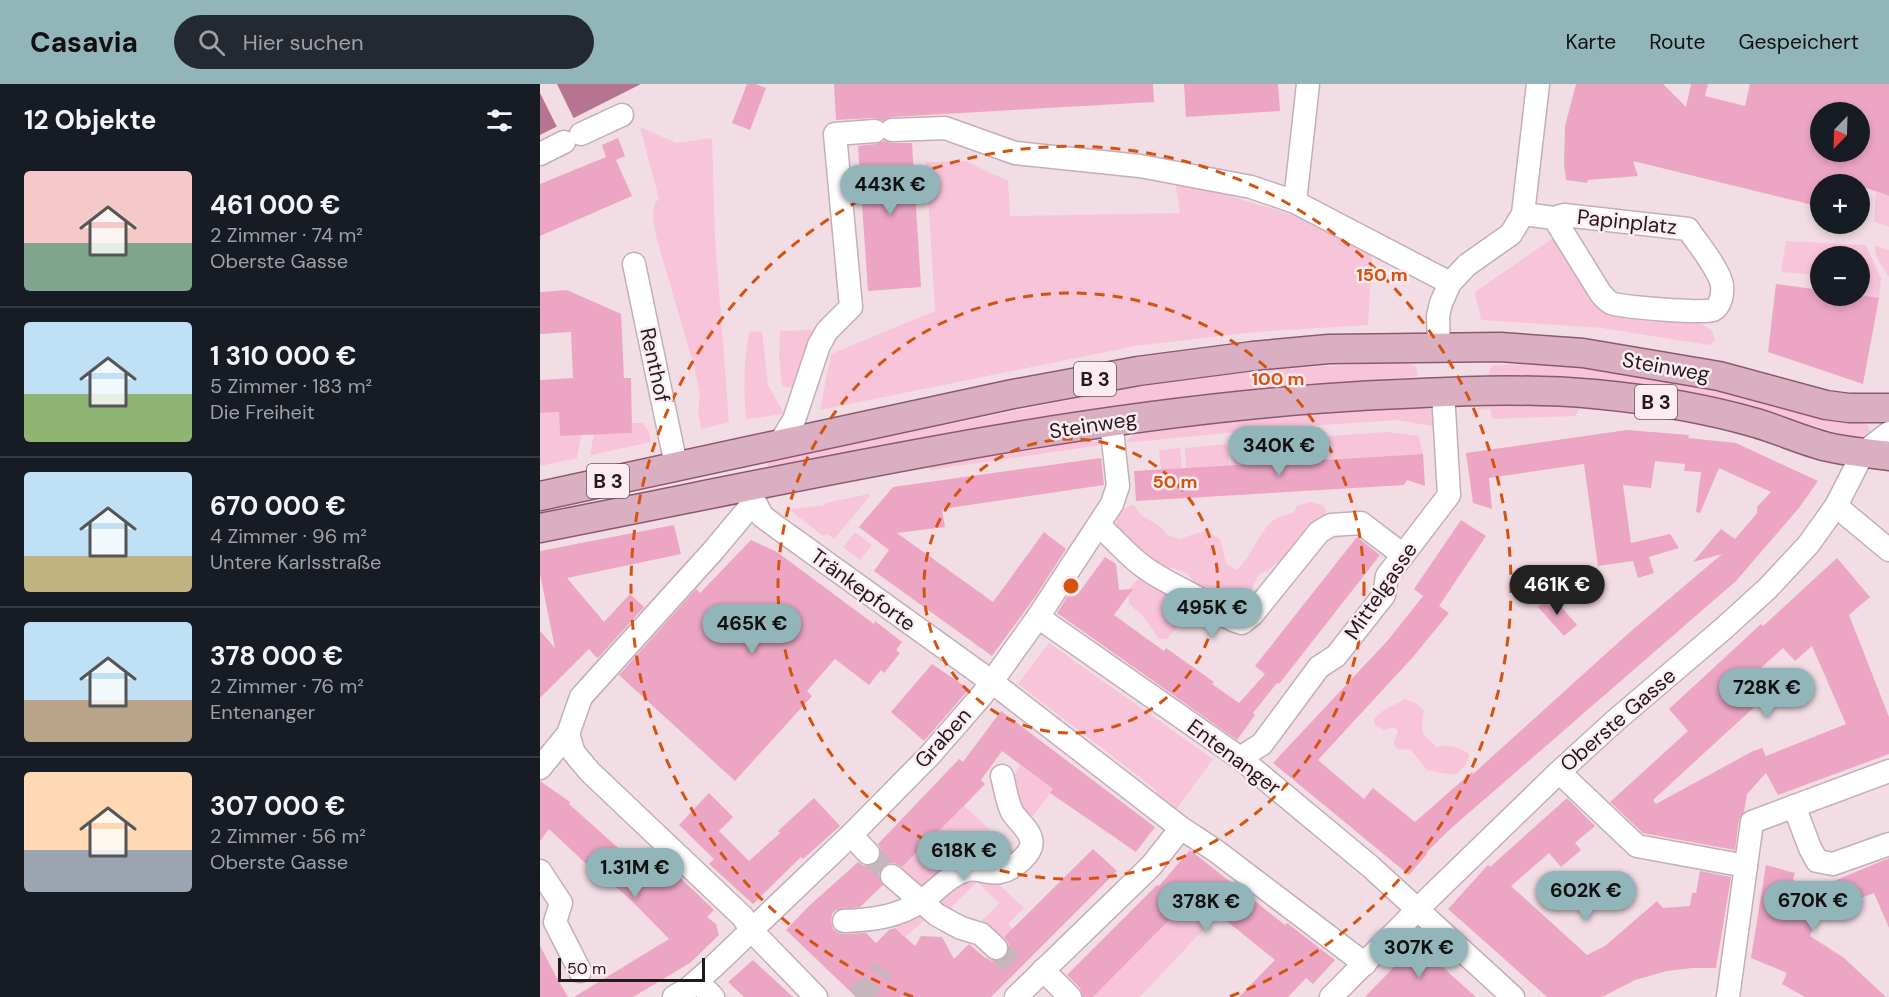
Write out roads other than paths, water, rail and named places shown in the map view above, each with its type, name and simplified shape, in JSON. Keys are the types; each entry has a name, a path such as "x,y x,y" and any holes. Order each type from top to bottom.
{"main road":[{"name":"Steinweg","path":"676,465 1012,394 1138,371 1329,349 1500,347 1583,353 1719,376 1826,405 1849,408 1889,408"},
{"path":"1438,348 1443,392"},
{"name":"Steinweg","path":"540,528 664,504 750,494 880,460 1111,421 1290,400 1443,392 1531,391 1593,394 1706,411 1757,423 1824,446 1876,454"},
{"path":"750,494 744,468 767,446"},
{"name":"B 3","path":"540,496 676,465"}],"street":[{"path":"1295,202 1308,84"},
{"path":"1438,348 1438,316 1450,283 1467,265 1511,234 1523,214 1538,84"},
{"path":"540,154 622,115"},
{"path":"767,446 794,420 819,345 827,331 851,307 835,134 945,128 1015,153 1140,166 1251,187 1295,202 1450,283"},
{"name":"Papinplatz","path":"1523,214 1688,229 1719,276 1722,285 1719,304 1714,310 1699,312 1610,303 1601,294 1554,218"},
{"name":"Renthof","path":"634,264 676,465"},
{"name":"Mittelgasse","path":"1240,759 1262,744 1319,667 1336,656 1384,595 1388,576 1449,495 1443,392"},
{"name":"Graben","path":"674,997 697,981 851,835 930,755 992,682 1038,617 1112,504 1118,486 1111,421"},
{"name":"Oberste Gasse","path":"1331,997 1558,772 1723,630 1768,588 1808,545 1889,433"},
{"path":"540,768 568,734 581,697 725,537 750,494"},
{"name":"Tränkepforte","path":"750,494 762,516 992,682"},
{"path":"1836,506 1889,550"},
{"path":"1099,526 1126,554 1145,568 1210,605 1231,620 1242,623 1252,615 1319,532 1331,525 1361,523 1403,555"},
{"name":"Entenanger","path":"1038,617 1240,759 1371,867 1513,997"},
{"path":"992,682 1181,828 1216,850 1365,964"},
{"path":"568,734 574,753 590,772 743,917 750,930 816,997"},
{"path":"1728,997 1752,822 1889,771"},
{"path":"1558,772 1637,846 1746,866"},
{"path":"844,921 870,920 897,913 921,902 953,876 965,870 977,868 999,873 1013,867 1023,858 1031,846 1030,835 1011,810 1002,776"},
{"path":"1794,806 1817,861 1833,864 1889,844"},
{"path":"1070,997 1027,980 1151,866 1181,828"},
{"path":"851,835 868,853"},
{"path":"540,871 561,903 555,922 580,971"},
{"path":"892,876 937,915 989,941"},
{"path":"697,981 713,997"}],"tunnel":[{"path":"868,853 892,876"},
{"path":"996,948 1018,970"},
{"path":"855,996 871,985 883,969"}]}
